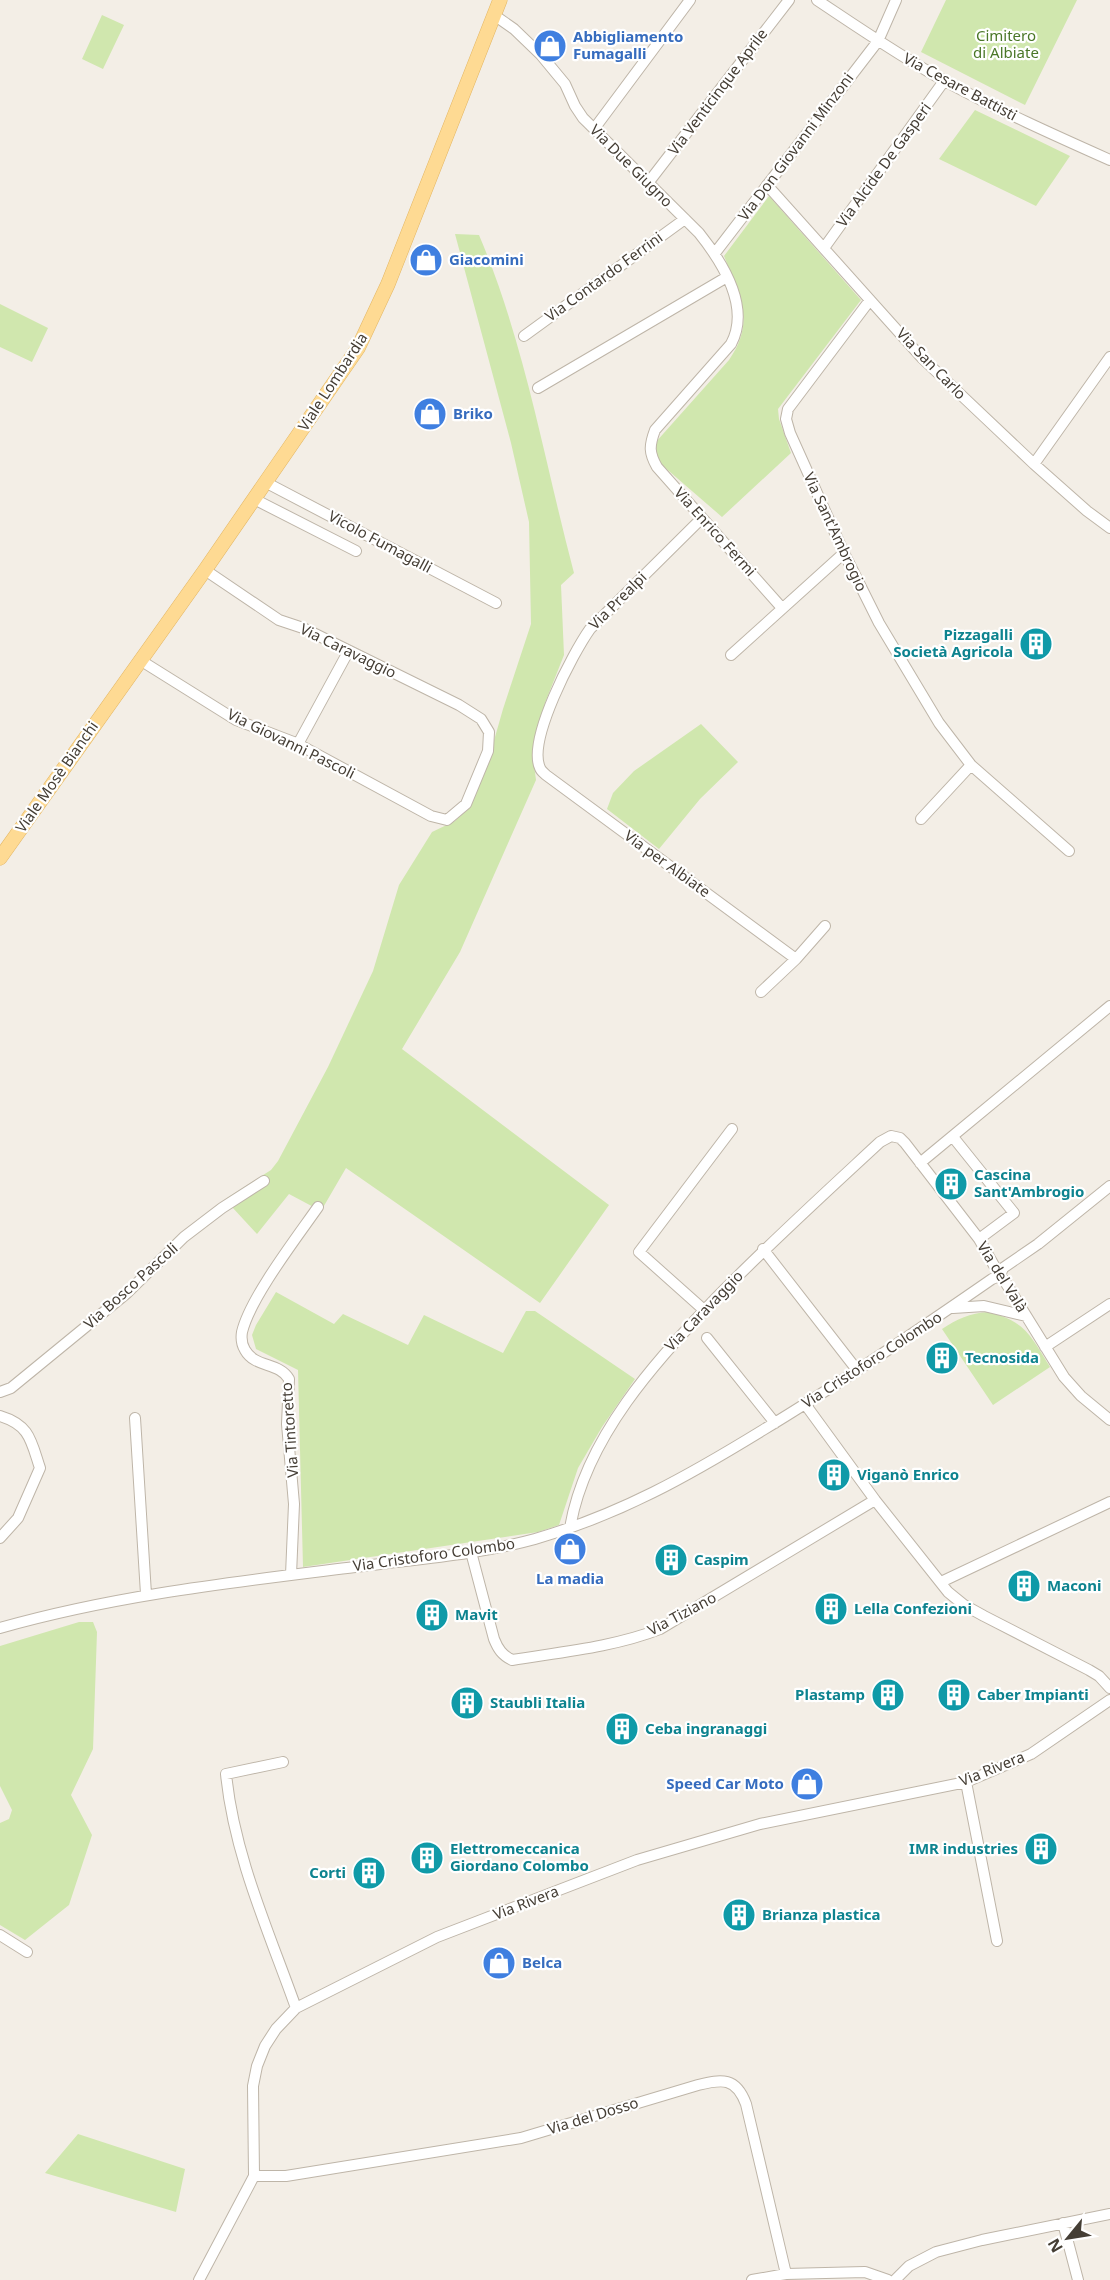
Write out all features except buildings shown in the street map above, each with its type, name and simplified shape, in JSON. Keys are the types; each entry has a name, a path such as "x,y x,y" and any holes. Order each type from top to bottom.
{"main road":[{"name":"Viale Lombardia","path":"115,695 335,383 368,330 500,0"},
{"name":"Viale Mosè Bianchi","path":"0,858 115,695"}],"street":[{"path":"594,129 690,0"},
{"name":"Via Venticinque Aprile","path":"648,183 789,0"},
{"name":"Via Cesare Battisti","path":"817,0 944,81 1110,160"},
{"name":"Via Don Giovanni Minzoni","path":"715,253 878,41 896,0"},
{"name":"Via Due Giugno","path":"494,15 514,29 541,55 565,84 574,106 594,129 685,219 715,253 727,277 738,308 737,332 731,344 655,430 649,445 650,455"},
{"name":"Via Alcide De Gasperi","path":"824,248 944,81"},
{"name":"Via San Carlo","path":"767,185 922,358 1087,512 1110,528"},
{"name":"Via Contardo Ferrini","path":"524,336 685,219"},
{"path":"538,388 727,277"},
{"name":"Via Sant'Ambrogio","path":"870,300 788,409 786,419 798,454 879,623 939,723 971,765"},
{"path":"1034,464 1110,357"},
{"name":"Via Enrico Fermi","path":"650,455 657,467 782,608"},
{"name":"Vicolo Fumagalli","path":"265,482 496,603"},
{"path":"254,499 356,551"},
{"name":"Via Prealpi","path":"539,768 541,738 549,705 580,642 590,629 702,518"},
{"path":"731,655 844,553"},
{"name":"Via Caravaggio","path":"205,570 279,620 303,628 459,705 481,719 489,732 488,752 466,804 447,820"},
{"path":"298,744 348,652"},
{"name":"Via Giovanni Pascoli","path":"140,660 236,720 298,744 431,816 447,820"},
{"path":"921,819 971,765 1070,851"},
{"name":"Via per Albiate","path":"539,768 795,959"},
{"path":"761,992 825,926"},
{"path":"920,1163 1110,1006"},
{"path":"704,1310 639,1252 732,1129"},
{"name":"Via Caravaggio","path":"570,1528 588,1471 615,1420 648,1372 704,1310 764,1250 880,1142 892,1136"},
{"name":"Via del Valà","path":"892,1136 900,1138 979,1239 1072,1388 1110,1420"},
{"path":"953,1137 1014,1213 979,1239"},
{"name":"Via Bosco Pascoli","path":"0,1392 11,1388 127,1293 184,1237 222,1208 264,1181"},
{"path":"950,1309 992,1279 1000,1276 1004,1268 1038,1244 1110,1186"},
{"name":"Via Tintoretto","path":"291,1575 294,1504 287,1424 289,1379 281,1370 255,1361 245,1351 242,1344 244,1326 268,1282 318,1207"},
{"path":"764,1250 857,1370"},
{"path":"1045,1347 1110,1304"},
{"name":"Via Cristoforo Colombo","path":"0,1628 85,1606 146,1594 471,1552 511,1545 570,1528 611,1513 662,1489 775,1423 950,1309 984,1306 1026,1316"},
{"path":"707,1338 775,1423"},
{"path":"805,1404 875,1500 941,1582 964,1605 1089,1670 1099,1676 1110,1688"},
{"path":"0,1416 13,1420 28,1432 40,1468 18,1518 0,1538"},
{"path":"135,1418 146,1594"},
{"name":"Via Tiziano","path":"471,1552 494,1640 505,1657 512,1660 586,1648 660,1629 875,1500"},
{"path":"941,1582 1110,1502"},
{"name":"Via Rivera","path":"199,2280 254,2176 253,2086 257,2066 265,2046 276,2029 296,2007 437,1937 637,1860 760,1824 966,1782 1031,1754 1110,1700"},
{"path":"283,1762 226,1774 228,1793 245,1866 296,2007"},
{"path":"966,1782 997,1941"},
{"path":"0,1935 27,1952"},
{"name":"Via del Dosso","path":"254,2176 286,2176 521,2138 698,2085 713,2081 729,2082 739,2090 746,2104 786,2274"},
{"path":"894,2280 909,2266 936,2252 982,2240 1110,2214"},
{"path":"1064,2223 1078,2280"},
{"path":"826,2272 843,2280"},
{"path":"752,2280 786,2274 826,2272 865,2272 888,2280"}],"green space":[{"name":"Cimitero di Albiate","path":"946,0 1077,0 1025,105 921,52"},
{"path":"102,15 124,25 103,69 82,59"},
{"path":"975,110 1070,156 1036,206 939,159"},
{"path":"769,196 861,300 778,409 779,419 791,453 722,517 655,459 655,443 729,360 737,346 744,321 743,308 724,256"},
{"path":"455,234 479,235 495,276 521,360 574,573 561,585 564,655 545,703 537,738 534,765 536,780 460,952 402,1049 609,1205 540,1303 346,1168 321,1211 289,1194 257,1234 232,1207 227,1198 271,1170 278,1161 328,1067 373,971 399,885 432,832 455,821 468,809 485,772 531,624 529,522 511,443"},
{"path":"0,304 48,328 32,362 0,347"},
{"path":"701,724 738,762 700,799 659,849 607,809 613,793 634,771"},
{"path":"276,1292 334,1324 343,1314 408,1345 424,1315 503,1353 526,1311 535,1311 635,1379 602,1427 578,1468 559,1525 538,1532 303,1567 298,1370 256,1349 252,1335"},
{"path":"988,1312 1019,1325 1032,1339 1050,1367 993,1405 942,1329 964,1317"},
{"path":"79,1622 93,1622 97,1632 93,1749 71,1795 92,1835 69,1905 25,1940 0,1925 0,1823 9,1819 12,1810 0,1786 0,1646"},
{"path":"78,2134 185,2169 176,2212 45,2173"}],"place":[{"name":"Abbigliamento Fumagalli","path":"550,46"},
{"name":"Giacomini","path":"426,260"},
{"name":"Briko","path":"430,414"},
{"name":"Pizzagalli Società Agricola","path":"1036,644"},
{"name":"Cascina Sant'Ambrogio","path":"951,1184"},
{"name":"Tecnosida","path":"942,1358"},
{"name":"Viganò Enrico","path":"834,1475"},
{"name":"La madia","path":"570,1549"},
{"name":"Caspim","path":"671,1560"},
{"name":"Maconi","path":"1024,1586"},
{"name":"Lella Confezioni","path":"831,1609"},
{"name":"Mavit","path":"432,1615"},
{"name":"Plastamp","path":"888,1695"},
{"name":"Caber Impianti","path":"954,1695"},
{"name":"Staubli Italia","path":"467,1703"},
{"name":"Ceba ingranaggi","path":"622,1729"},
{"name":"Speed Car Moto","path":"807,1784"},
{"name":"IMR industries","path":"1041,1849"},
{"name":"Elettromeccanica Giordano Colombo","path":"427,1858"},
{"name":"Corti","path":"369,1873"},
{"name":"Brianza plastica","path":"739,1915"},
{"name":"Belca","path":"499,1963"}]}
